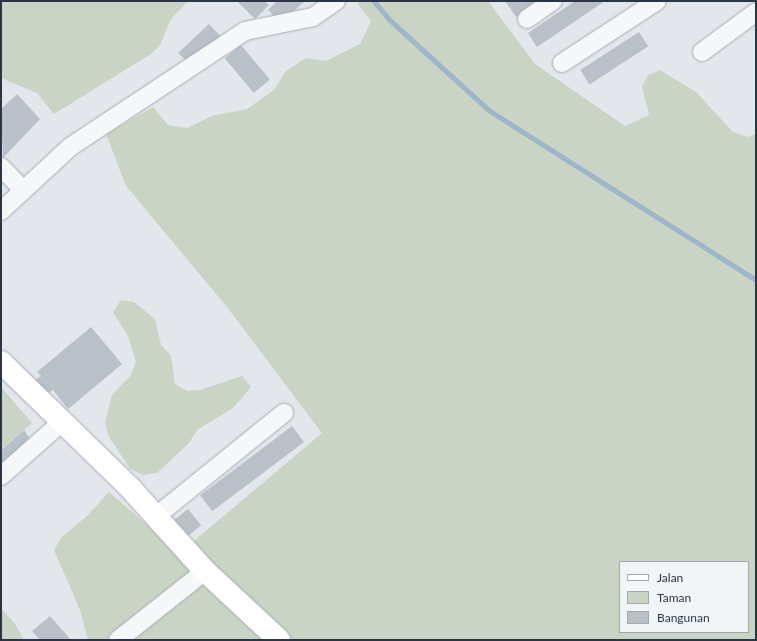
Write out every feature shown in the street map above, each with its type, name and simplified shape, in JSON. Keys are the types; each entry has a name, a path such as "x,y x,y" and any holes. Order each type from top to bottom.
{"street":[{"path":"1,211 70,147 245,31 313,17 336,1"},
{"path":"526,19 553,1"},
{"path":"562,63 651,3"},
{"path":"702,52 756,12"},
{"path":"1,167 22,190"},
{"path":"1,362 155,517 205,571 278,640"},
{"path":"155,517 284,413"},
{"path":"1,476 62,422"},
{"path":"118,640 205,571"}],"green space":[{"path":"1,1 188,1 171,19 160,45 151,54 54,114 37,93 1,78"},
{"path":"360,1 488,1 535,64 625,126 649,115 642,87 648,75 660,70 696,92 733,132 747,137 756,134 756,640 88,640 80,610 54,550 61,538 88,515 109,492 175,549 194,541 322,433 227,307 126,186 106,134 153,107 168,125 187,128 212,116 247,109 274,90 286,71 306,58 326,61 360,44 371,21 358,4"},
{"path":"121,300 134,302 155,319 161,345 171,356 175,384 187,391 200,390 242,376 251,387 233,408 197,430 189,443 157,473 144,475 130,469 108,435 105,422 112,395 131,375 136,362 128,336 113,312"},
{"path":"1,387 32,423 1,449"},
{"path":"1,608 15,624 24,640 1,640"}],"building":[{"path":"237,1 264,1 269,5 255,19"},
{"path":"277,1 305,1 281,23 268,10"},
{"path":"505,1 538,1 516,17"},
{"path":"575,1 605,1 537,47 528,33"},
{"path":"209,24 221,37 191,66 178,53"},
{"path":"639,32 648,46 590,84 580,70"},
{"path":"241,45 270,79 254,93 225,58"},
{"path":"17,94 40,119 3,158 1,109"},
{"path":"91,327 122,364 68,409 53,390 47,394 35,380 41,376 37,372"},
{"path":"292,426 304,442 212,511 200,495"},
{"path":"24,430 33,444 1,472 1,450"},
{"path":"188,509 201,525 187,537 174,520"},
{"path":"50,616 71,640 40,640 32,631"}],"waterway":[{"path":"374,1 390,20 490,111 756,280"}]}
